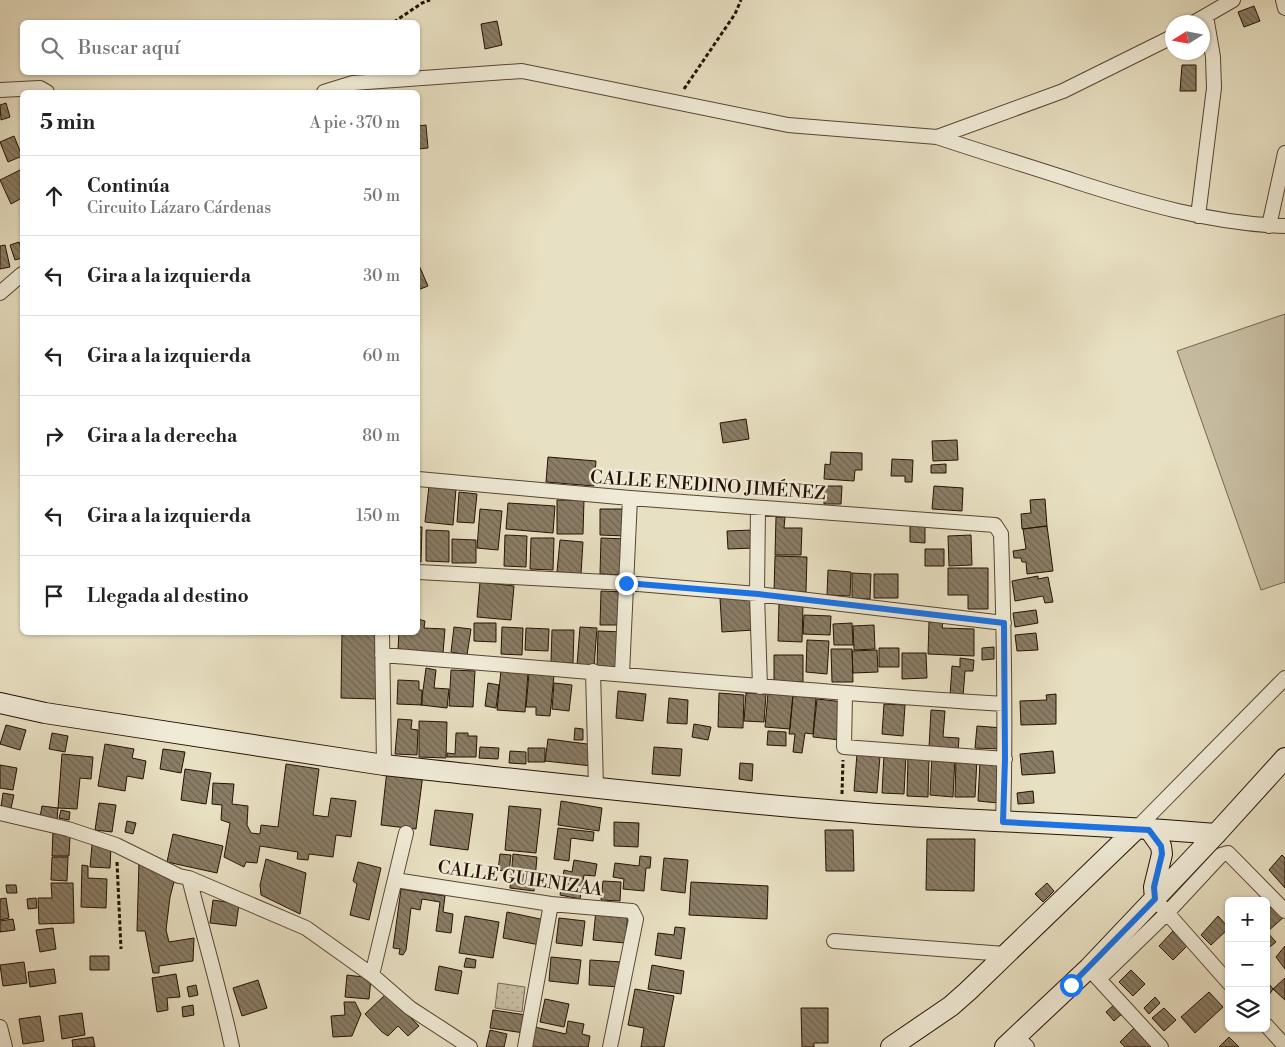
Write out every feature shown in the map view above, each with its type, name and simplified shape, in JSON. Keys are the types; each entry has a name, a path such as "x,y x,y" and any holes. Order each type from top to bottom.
{"street":[{"path":"1207,15 1233,0"},
{"path":"1283,0 1285,8"},
{"path":"937,137 1062,91 1165,40"},
{"path":"1198,216 1214,88 1213,56 1210,47"},
{"path":"331,90 354,83 522,72 788,125 937,137 1140,202 1198,216 1269,226 1285,226"},
{"path":"0,90 40,88 44,90"},
{"path":"1269,226 1285,153"},
{"path":"0,292 20,276"},
{"name":"CALLE ENEDINO JIMÉNEZ","path":"420,479 630,498 996,525 1001,534 1004,623"},
{"path":"622,674 630,498"},
{"path":"758,508 760,687"},
{"path":"420,572 626,583 758,594 1004,623 1005,759 1003,822"},
{"path":"382,635 384,765"},
{"path":"382,655 844,694 1004,704"},
{"path":"594,672 596,788"},
{"path":"892,1047 951,1006 1142,829 1285,678"},
{"path":"844,694 844,747 1005,759"},
{"path":"0,703 45,713 384,765 596,788 841,811 1216,834"},
{"path":"1161,906 1216,834 1285,759"},
{"path":"0,813 68,829 116,845 179,876 189,878 306,928 372,975 410,1008 470,1047"},
{"path":"1142,829 1161,846 1162,854 1154,887 1161,906 1225,978"},
{"path":"372,975 406,833"},
{"path":"1016,1044 1094,974 1161,906 1221,855 1228,853 1285,911"},
{"path":"189,878 205,944 223,1005 232,1047"},
{"name":"CALLE GUIENIZAA","path":"395,880 551,904 632,911 636,918 610,1047"},
{"path":"525,1047 551,904"},
{"path":"834,940 1005,954"},
{"path":"1094,974 1161,1047"},
{"path":"0,1027 5,1047"},
{"path":"1270,1029 1285,1046"}],"path":[{"path":"397,20 422,3 430,0"},
{"path":"675,102 735,14 740,0"},
{"path":"841,811 844,747"},
{"path":"116,845 121,949"}],"shaded area":[{"path":"1285,314 1285,582 1261,590 1177,351"},
{"path":"498,983 525,987 522,1012 495,1008"}],"building":[{"path":"1254,6 1260,21 1244,27 1238,12"},
{"path":"497,21 502,45 485,49 481,24"},
{"path":"1182,65 1196,65 1196,91 1180,91"},
{"path":"6,103 10,117 1,120 0,105"},
{"path":"426,125 428,148 420,149 420,126"},
{"path":"14,136 20,151 20,157 8,162 0,142"},
{"path":"20,170 20,199 11,204 0,180"},
{"path":"19,242 20,259 15,260 10,245"},
{"path":"5,245 10,267 0,269 0,246"},
{"path":"420,268 428,286 420,289"},
{"path":"746,419 749,439 723,443 720,423"},
{"path":"957,440 958,460 933,461 932,441"},
{"path":"831,452 862,453 862,470 855,470 854,481 824,479 825,464 830,465"},
{"path":"548,457 596,461 594,486 546,482"},
{"path":"892,459 913,460 912,482 905,482 905,476 891,476"},
{"path":"946,464 946,473 931,473 931,465"},
{"path":"429,486 456,489 453,525 425,522"},
{"path":"824,486 842,486 841,504 824,504"},
{"path":"934,486 963,488 962,511 932,509"},
{"path":"459,492 477,494 474,523 457,522"},
{"path":"1045,499 1047,526 1022,529 1021,514 1031,513 1030,500"},
{"path":"557,500 584,500 583,534 557,534"},
{"path":"508,503 555,506 553,533 506,529"},
{"path":"480,509 502,511 498,550 477,548"},
{"path":"600,509 626,509 626,536 600,535"},
{"path":"776,517 785,517 784,528 802,528 801,555 775,555"},
{"path":"910,525 925,526 925,543 910,542"},
{"path":"1047,526 1053,571 1027,574 1026,562 1022,562 1021,558 1014,558 1013,551 1026,549 1023,529"},
{"path":"420,527 422,527 421,562"},
{"path":"426,530 449,531 449,562 426,561"},
{"path":"753,530 754,548 728,549 727,531"},
{"path":"505,535 527,536 526,567 504,566"},
{"path":"971,535 972,565 949,566 948,536"},
{"path":"531,538 554,538 553,570 530,569"},
{"path":"601,538 626,539 625,575 600,574"},
{"path":"452,539 476,540 476,563 452,563"},
{"path":"560,540 583,542 581,574 557,572"},
{"path":"925,549 944,549 944,566 925,566"},
{"path":"775,556 807,557 806,592 774,592"},
{"path":"948,568 988,568 988,609 968,609 968,595 948,595"},
{"path":"828,570 851,572 850,596 827,595"},
{"path":"852,573 871,574 870,599 852,598"},
{"path":"874,574 898,574 898,598 874,598"},
{"path":"1038,576 1038,579 1048,577 1053,602 1045,603 1043,596 1015,601 1012,581"},
{"path":"480,582 514,586 511,620 477,617"},
{"path":"601,591 625,592 624,625 600,625"},
{"path":"752,596 754,630 722,632 720,598"},
{"path":"779,603 803,603 802,642 778,641"},
{"path":"1036,610 1038,623 1015,627 1013,613"},
{"path":"804,615 831,616 830,635 803,634"},
{"path":"420,620 425,621 424,628 445,629 443,653 398,649 399,635 420,635"},
{"path":"929,622 943,622 942,628 974,629 974,656 928,654"},
{"path":"474,623 496,623 496,642 474,641"},
{"path":"852,623 853,645 834,645 833,624"},
{"path":"874,625 875,649 854,650 853,626"},
{"path":"454,627 471,629 467,655 451,652"},
{"path":"502,627 523,628 522,655 501,654"},
{"path":"580,627 597,628 594,667 577,665"},
{"path":"526,628 549,629 548,651 525,650"},
{"path":"552,630 574,630 573,663 551,662"},
{"path":"598,631 623,632 622,668 597,667"},
{"path":"1036,633 1038,650 1017,651 1015,635"},
{"path":"342,635 380,635 379,699 341,698"},
{"path":"807,640 829,641 827,674 806,672"},
{"path":"994,647 994,659 982,660 982,648"},
{"path":"879,648 899,648 899,667 879,667"},
{"path":"831,649 852,649 853,682 832,682"},
{"path":"877,650 878,672 853,673 852,651"},
{"path":"902,653 926,653 927,678 902,679"},
{"path":"774,655 803,655 803,682 774,682"},
{"path":"960,658 974,660 973,671 965,671 963,697 950,696 952,666 960,667"},
{"path":"426,668 436,670 434,688 449,689 447,708 421,705"},
{"path":"451,670 475,671 473,707 449,706"},
{"path":"501,670 528,673 525,712 497,710"},
{"path":"529,673 554,675 550,716 536,715 536,707 526,707"},
{"path":"398,680 419,681 419,690 422,690 422,705 397,704"},
{"path":"488,683 499,685 496,708 485,706"},
{"path":"554,683 572,685 569,711 552,709"},
{"path":"618,691 646,694 643,721 616,718"},
{"path":"719,693 744,695 743,728 718,727"},
{"path":"746,693 766,694 764,722 744,721"},
{"path":"768,693 793,695 790,729 765,727"},
{"path":"1056,694 1056,724 1021,725 1020,701 1047,700 1046,695"},
{"path":"793,695 816,698 813,734 805,733 802,753 793,752 795,734 789,734"},
{"path":"669,698 688,700 687,724 667,723"},
{"path":"817,699 844,702 840,740 813,737"},
{"path":"884,704 905,705 903,736 882,734"},
{"path":"931,710 945,711 943,737 959,738 958,751 929,748"},
{"path":"398,719 412,720 411,729 418,730 417,755 395,754"},
{"path":"419,721 447,722 446,758 419,757"},
{"path":"694,724 711,727 708,740 692,737"},
{"path":"6,725 26,730 20,750 0,744"},
{"path":"977,726 1003,728 1001,749 975,748"},
{"path":"575,728 583,729 583,740 574,740"},
{"path":"768,731 786,732 786,746 767,745"},
{"path":"52,733 68,736 65,752 49,749"},
{"path":"456,733 468,733 468,736 477,736 476,757 447,757 447,753 455,754"},
{"path":"548,739 595,745 592,766 545,761"},
{"path":"105,744 134,749 132,758 146,761 143,779 127,776 125,791 98,786"},
{"path":"480,747 499,748 498,759 479,758"},
{"path":"654,747 682,749 680,776 652,774"},
{"path":"528,748 545,748 545,762 528,762"},
{"path":"163,749 185,752 181,773 160,769"},
{"path":"510,751 526,752 526,764 509,763"},
{"path":"1053,751 1055,773 1022,775 1020,754"},
{"path":"62,754 93,757 91,779 80,778 77,809 58,808"},
{"path":"857,754 880,756 877,793 854,791"},
{"path":"884,754 906,755 904,794 882,793"},
{"path":"908,756 929,757 928,797 907,796"},
{"path":"932,756 955,757 953,797 930,795"},
{"path":"956,758 977,759 975,797 955,797"},
{"path":"980,761 1001,762 998,803 978,801"},
{"path":"740,763 753,764 752,781 739,779"},
{"path":"286,764 319,769 313,815 328,817 331,798 356,801 351,837 336,835 333,857 309,854 308,860 297,859 298,852 260,846 257,863 246,862 244,867 224,857 230,823 221,820 222,805 212,804 213,783 234,784 232,804 248,806 247,825 251,833 260,834 261,825 278,827"},
{"path":"0,765 17,768 13,790 0,788"},
{"path":"185,769 211,773 206,804 181,800"},
{"path":"387,770 423,774 416,829 381,825"},
{"path":"1033,791 1034,803 1018,804 1017,793"},
{"path":"3,793 14,795 11,808 1,807"},
{"path":"561,801 602,808 599,831 558,825"},
{"path":"99,803 116,805 112,832 95,830"},
{"path":"42,806 58,808 57,820 40,817"},
{"path":"509,806 541,809 536,853 505,850"},
{"path":"61,810 70,812 69,820 59,818"},
{"path":"435,810 473,814 468,850 430,845"},
{"path":"127,821 136,823 133,834 125,832"},
{"path":"614,822 639,823 638,847 614,846"},
{"path":"558,828 594,832 593,841 571,838 569,861 554,859"},
{"path":"825,830 853,830 854,871 826,871"},
{"path":"53,831 70,837 69,856 52,856"},
{"path":"173,834 223,846 217,873 167,862"},
{"path":"927,839 975,839 974,891 926,890"},
{"path":"92,845 111,846 110,868 90,867"},
{"path":"500,854 511,855 509,872 498,870"},
{"path":"513,854 537,857 534,891 510,888"},
{"path":"1282,855 1285,858 1285,888 1269,870"},
{"path":"640,856 651,857 650,868 646,868 644,891 623,889 624,879 613,877 615,863 639,866"},
{"path":"52,857 68,857 67,881 51,880"},
{"path":"664,858 688,860 685,893 661,890"},
{"path":"266,859 306,873 300,914 261,895 260,885"},
{"path":"574,860 597,864 595,876 584,875 580,899 560,895 564,870 572,872"},
{"path":"139,861 175,878 170,897 166,930 169,942 194,938 193,961 159,966 159,973 153,973 145,931 137,931"},
{"path":"358,862 381,868 369,920 350,915 357,884 353,881"},
{"path":"82,865 88,866 88,878 107,879 106,908 81,907"},
{"path":"603,881 621,882 620,901 601,900"},
{"path":"691,882 768,886 767,919 689,915"},
{"path":"51,883 73,883 74,923 39,924 38,898 52,898"},
{"path":"1047,883 1054,891 1043,902 1035,894"},
{"path":"6,885 16,885 17,893 7,893"},
{"path":"401,889 445,896 443,912 453,914 451,933 436,931 440,902 422,899 420,910 411,908 406,950 403,955 399,954 400,949 393,948"},
{"path":"6,898 9,918 0,920 0,899"},
{"path":"36,898 37,908 28,909 27,899"},
{"path":"213,900 239,904 236,926 210,923"},
{"path":"1272,900 1285,916 1270,929 1270,902"},
{"path":"596,910 628,913 625,943 593,940"},
{"path":"507,912 545,920 540,945 503,938"},
{"path":"465,916 499,922 493,958 459,953"},
{"path":"1218,916 1225,924 1225,932 1211,945 1201,935"},
{"path":"559,918 585,921 582,946 556,943"},
{"path":"13,919 15,930 0,932 0,921"},
{"path":"675,927 685,928 681,959 655,955 658,933 674,935"},
{"path":"53,928 56,949 40,952 36,930"},
{"path":"1173,931 1188,945 1173,960 1159,946"},
{"path":"1270,935 1276,942 1270,947"},
{"path":"1285,946 1285,969 1276,957"},
{"path":"90,956 109,956 109,970 90,970"},
{"path":"551,957 581,960 578,984 549,981"},
{"path":"466,958 476,960 475,968 464,967"},
{"path":"590,960 622,962 621,987 589,985"},
{"path":"24,962 27,983 3,986 0,965"},
{"path":"652,965 684,971 681,994 648,989"},
{"path":"439,966 462,971 458,994 435,990"},
{"path":"54,969 56,983 30,987 28,972"},
{"path":"1131,970 1145,984 1133,996 1119,982"},
{"path":"176,974 180,997 167,998 168,1010 157,1012 152,978"},
{"path":"347,975 371,978 369,999 345,997"},
{"path":"1285,978 1285,1000 1273,989"},
{"path":"258,980 267,1008 242,1016 233,988"},
{"path":"196,985 198,995 189,997 187,987"},
{"path":"635,989 674,996 664,1047 641,1047 644,1028 628,1025"},
{"path":"1209,992 1223,1007 1195,1033 1181,1017"},
{"path":"387,993 419,1026 408,1036 398,1026 388,1036 365,1014"},
{"path":"1155,997 1160,1003 1149,1014 1144,1008"},
{"path":"545,999 569,1004 564,1027 540,1022"},
{"path":"344,1002 355,1002 361,1014 352,1036 333,1037 331,1016 345,1015"},
{"path":"1116,1003 1124,1012 1114,1021 1106,1012"},
{"path":"193,1005 194,1015 183,1017 182,1007"},
{"path":"801,1008 828,1008 828,1043 814,1043 814,1047 802,1047"},
{"path":"1164,1008 1176,1020 1164,1031 1152,1018"},
{"path":"493,1010 526,1015 524,1033 490,1028"},
{"path":"82,1013 85,1035 62,1039 59,1016"},
{"path":"40,1016 44,1041 23,1044 19,1019"},
{"path":"568,1021 584,1024 582,1034 590,1036 588,1047 526,1047 530,1026 566,1034"},
{"path":"1136,1026 1156,1047 1125,1047 1120,1042"},
{"path":"490,1030 507,1034 504,1047 486,1047"},
{"path":"93,1037 95,1047 73,1047 72,1040"},
{"path":"1229,1037 1239,1047 1219,1047"}],"route":[{"path":"626,583 758,594 1004,623 1005,759 1003,822 1149,830 1161,846 1162,854 1154,887 1155,899 1071,985"}]}
